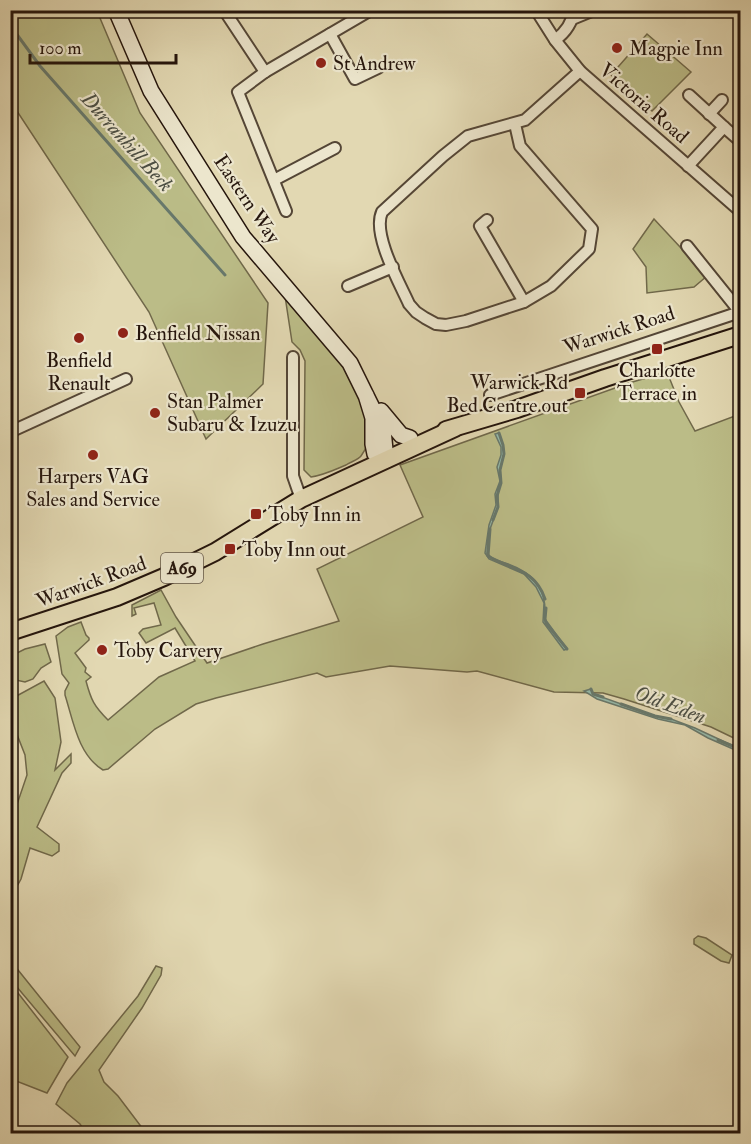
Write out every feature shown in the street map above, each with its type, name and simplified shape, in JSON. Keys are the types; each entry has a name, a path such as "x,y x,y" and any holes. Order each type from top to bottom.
{"main road":[{"name":"Warwick Road","path":"10,632 117,597 164,577 215,552 301,499 343,480 354,466 382,454 605,378 741,335"},
{"name":"Warwick Road","path":"382,454 410,438 455,428"}],"street":[{"name":"Eastern Way","path":"116,10 151,91 243,237 350,363 366,395 373,418 373,444 382,454"},
{"path":"224,10 265,72"},
{"path":"286,211 238,92 265,72 371,10"},
{"name":"Victoria Road","path":"536,10 555,40 580,71 741,211"},
{"path":"555,40 564,33 573,15 594,10"},
{"path":"330,34 354,79 378,68"},
{"path":"515,124 520,146 592,229 589,249 551,286 524,302 457,324 436,324 416,312 409,304 379,227 382,212 468,136 515,124 533,114 580,71"},
{"path":"689,95 740,141"},
{"path":"709,114 722,100"},
{"path":"688,166 723,127"},
{"path":"274,180 335,148"},
{"path":"487,220 480,226 524,302"},
{"path":"687,246 740,312"},
{"path":"348,286 393,267"},
{"name":"Warwick Road","path":"490,395 740,312"},
{"path":"293,357 293,476 301,499"},
{"path":"10,432 126,379"},
{"path":"511,388 518,409"},
{"name":"Eastern Way","path":"366,395 401,435 410,438"}],"green space":[{"path":"10,11 97,11 140,113 268,303 263,384 206,439 149,312 11,102"},
{"path":"647,34 691,72 652,111 611,75"},
{"path":"654,219 707,276 694,287 647,293 646,267 633,249"},
{"path":"285,296 330,349 346,372 359,394 368,417 369,438 361,456 337,469 311,477 304,470 305,361 300,350 292,342"},
{"path":"667,372 679,402 695,431 740,414 740,741 711,727 603,693 554,692 477,671 390,666 326,677 317,673 196,704 155,729 108,769 103,770 95,763 82,746 65,695 69,683 62,674 56,636 68,627 81,622 89,638 75,653 86,668 85,672 91,677 86,681 91,698 108,720 159,677 195,661 175,628 146,643 139,633 143,629 161,625 154,603 134,608 136,614 132,616 132,605 161,590 207,663 339,621 317,569 423,517 400,465 629,383"},
{"path":"45,644 51,662 41,668 33,679 25,682 11,679 11,656 25,649"},
{"path":"44,681 55,698 61,742 55,770 71,754 71,763 62,773 37,827 59,844 59,851 52,856 30,848 21,879 11,897 11,822 27,775 25,755 16,732 11,727 11,699"},
{"path":"698,936 706,938 732,955 729,963 721,961 694,944 694,939"},
{"path":"10,960 80,1047 75,1056 11,980"},
{"path":"156,966 162,968 161,975 142,1008 99,1070 104,1082 118,1096 146,1133 86,1133 80,1124 56,1104 67,1083 138,996"},
{"path":"11,984 68,1057 47,1093 11,1079"}],"shaded area":[{"path":"499,433 504,454 500,470 501,483 498,490 498,507 489,532 487,553 494,559 518,568 538,584 544,600 545,619 567,649 564,650 543,622 544,603 536,587 524,574 489,559 485,553 489,525 496,505 495,494 500,481 497,467 501,447 495,434"},
{"path":"591,689 593,694 695,728 740,749 740,752 685,725 658,719 597,699 584,691"}],"waterway":[{"name":"Durranhill Beck","path":"10,25 40,66 225,275"},
{"path":"493,520 498,507 497,496 501,483 500,470 504,454 499,433"},
{"path":"490,529 488,556 521,571 535,581 545,599"},
{"path":"546,608 546,623 567,649"},
{"name":"Old Eden","path":"591,689 593,694 603,697"},
{"name":"Old Eden","path":"621,704 671,719"},
{"name":"Old Eden","path":"718,740 740,749"}],"place":[{"name":"Magpie Inn","path":"617,48"},
{"name":"St Andrew","path":"321,63"},
{"name":"Benfield Nissan","path":"123,333"},
{"name":"Benfield Renault","path":"79,338"},
{"name":"Charlotte Terrace in","path":"657,349"},
{"name":"Warwick Rd Bed Centre out","path":"580,393"},
{"name":"Stan Palmer Subaru & Izuzu","path":"155,413"},
{"name":"Harpers VAG Sales and Service","path":"93,455"},
{"name":"Toby Inn in","path":"256,514"},
{"name":"Toby Inn out","path":"230,549"},
{"name":"Toby Carvery","path":"102,650"}]}
